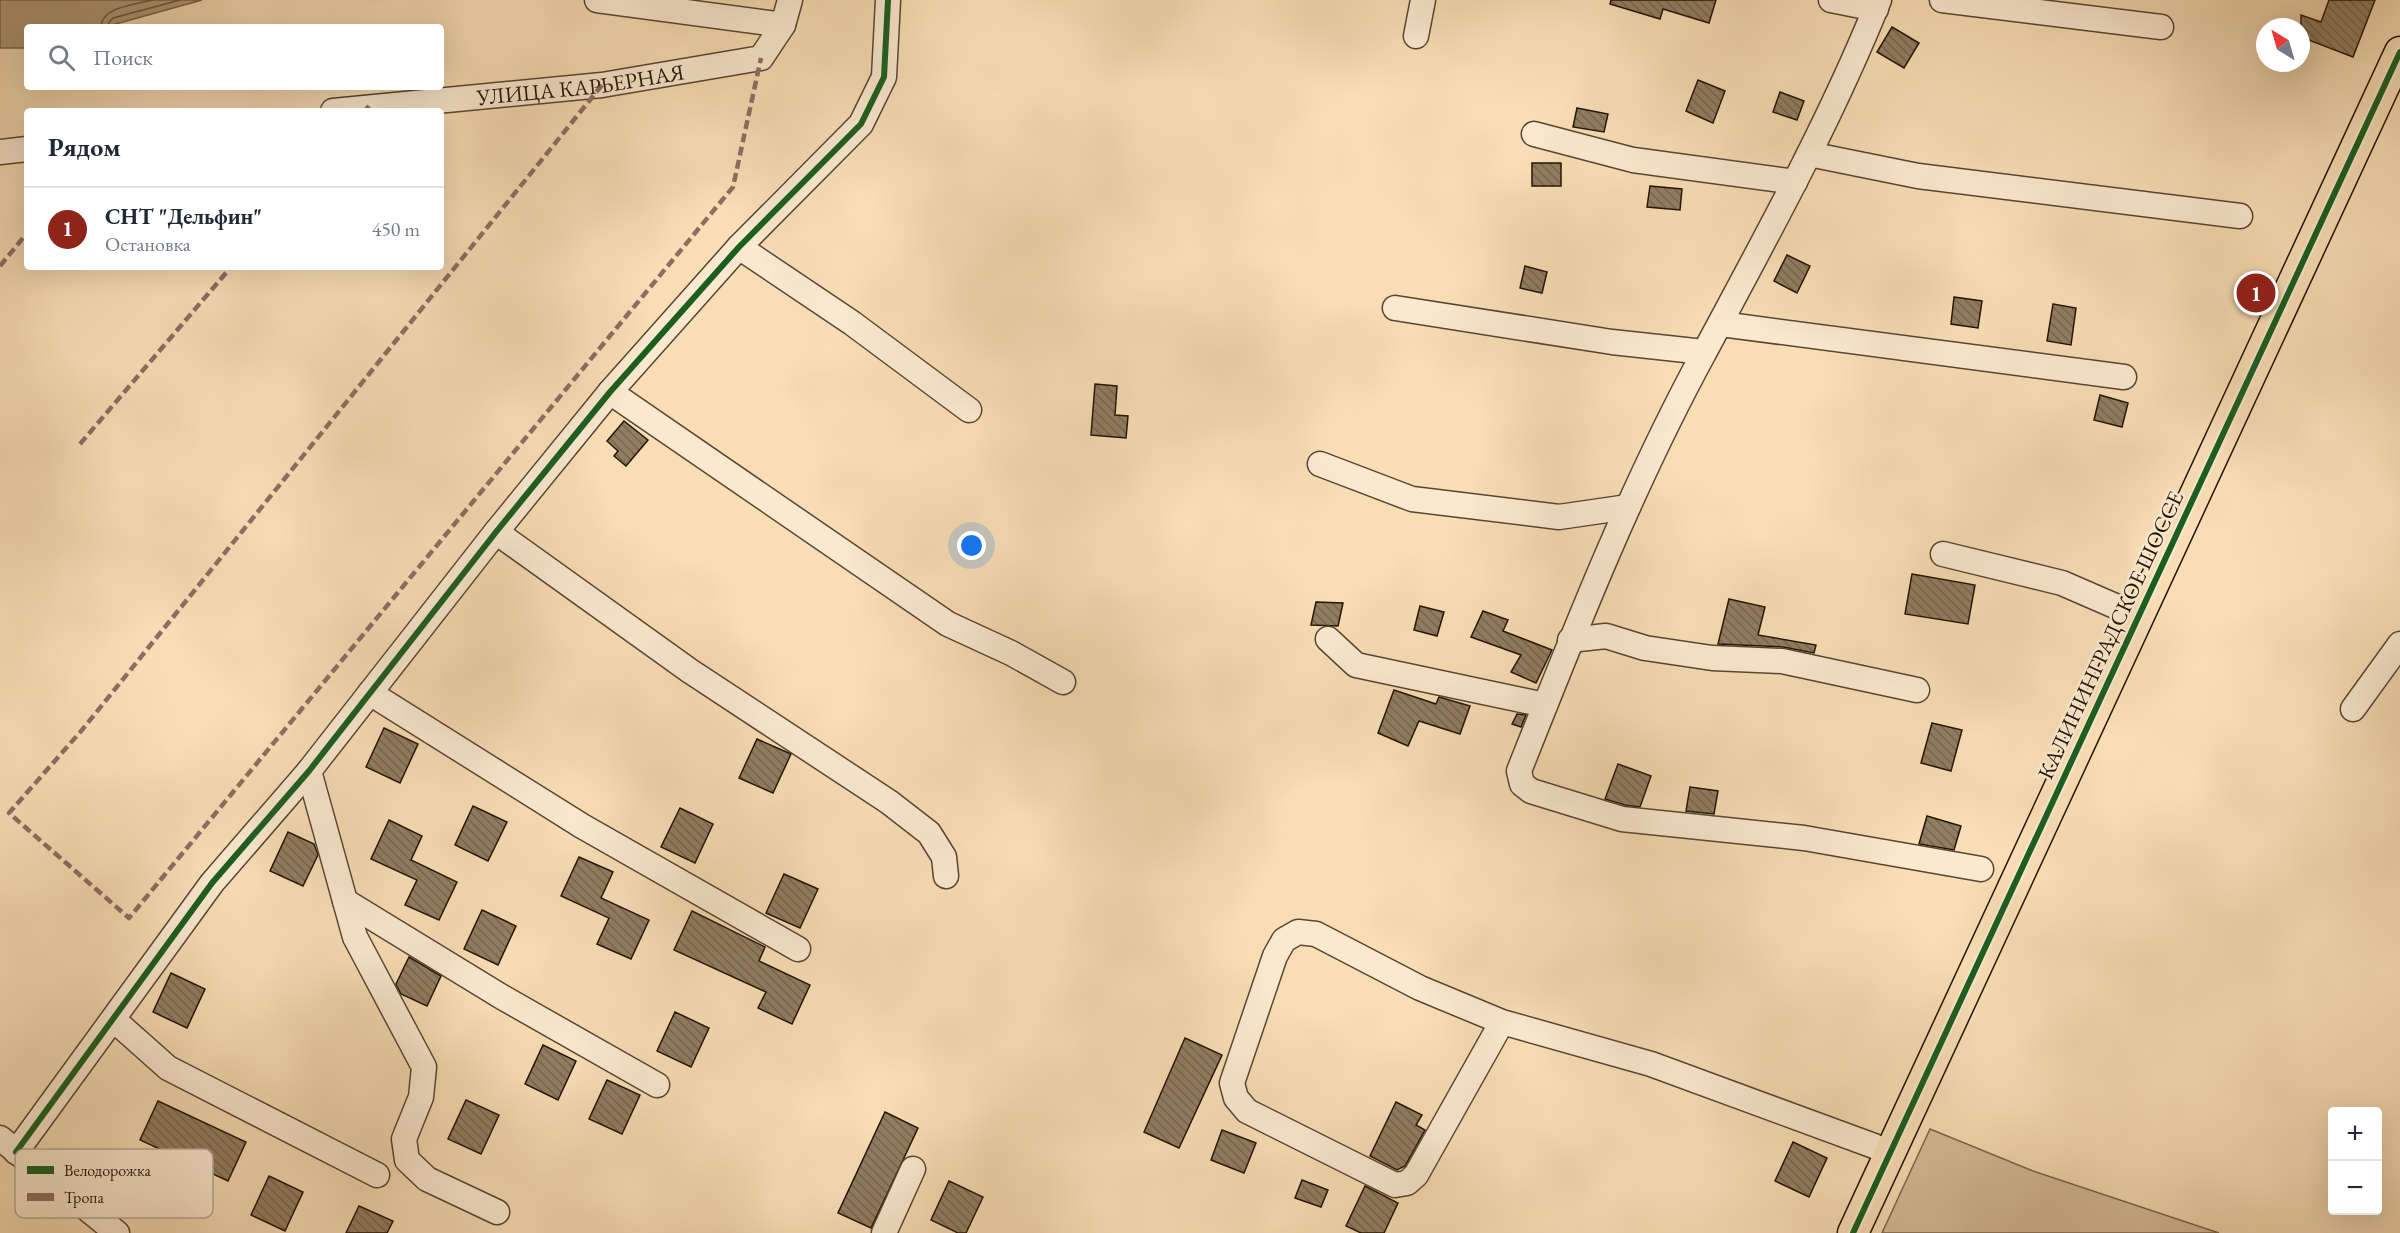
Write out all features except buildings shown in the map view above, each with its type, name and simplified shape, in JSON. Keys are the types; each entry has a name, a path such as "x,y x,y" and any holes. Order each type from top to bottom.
{"main road":[{"name":"КАЛИНИНГРАДСКОЕ ШОССЕ","path":"1853,1233 2400,52"}],"street":[{"path":"597,0 783,25"},
{"name":"УЛИЦА КАРЬЕРНАЯ","path":"364,108 602,85 761,58 783,25 790,0"},
{"path":"8,1145 114,1020 212,883 309,771 496,532 610,392 739,247 861,124 884,77 888,0"},
{"path":"1416,36 1423,0"},
{"path":"1831,0 1877,4 1809,154 1721,324 1704,352 1628,507 1570,640 1519,771 1522,784 1532,791 1623,819 1804,838 1981,868"},
{"path":"1942,0 2161,27"},
{"path":"1534,134 1633,160 1795,182"},
{"path":"0,152 24,149"},
{"path":"1809,154 1918,176 2240,216"},
{"path":"739,247 852,323 969,411"},
{"path":"1395,308 1612,342 1704,352"},
{"path":"1721,324 2124,377"},
{"path":"610,392 948,624 1011,653 1063,682"},
{"path":"1320,464 1412,499 1559,517 1628,507"},
{"path":"496,532 690,671 889,802 929,833 944,857 946,876"},
{"path":"1943,554 2062,583 2138,616"},
{"path":"1570,640 1606,636 1667,652 1712,658 1782,661 1917,690"},
{"path":"1328,639 1356,665 1545,705"},
{"path":"2353,709 2400,644"},
{"path":"370,693 582,826 798,949"},
{"path":"309,771 355,937 424,1067 421,1097 404,1139 407,1160 427,1179 497,1212"},
{"path":"345,901 502,997 657,1085"},
{"path":"1502,1022 1416,1175 1407,1182 1395,1185 1247,1111 1236,1098 1232,1083 1275,956 1284,940 1298,932 1316,934 1420,988 1502,1022 1650,1065 1874,1146 1889,1154"},
{"path":"114,1020 168,1068 377,1175"},
{"path":"884,1233 914,1169"},
{"path":"98,1218 117,1233"}],"shaded area":[{"path":"1930,1129 2033,1171 2219,1233 1882,1233"}],"water":[{"path":"0,0 202,0 116,24 24,24 24,48 0,48"}],"marked path":[{"path":"602,85 82,730 9,813 129,918 733,187 761,58"},
{"path":"0,266 24,237"},
{"path":"80,444 228,270"}],"cycle path":[{"path":"18,1149 212,883 309,771 496,532 610,392 739,247 861,124 884,77 888,0"},
{"path":"1853,1233 2400,52"}],"place":[{"name":"СНТ \"Дельфин\"","path":"2256,293"}]}
